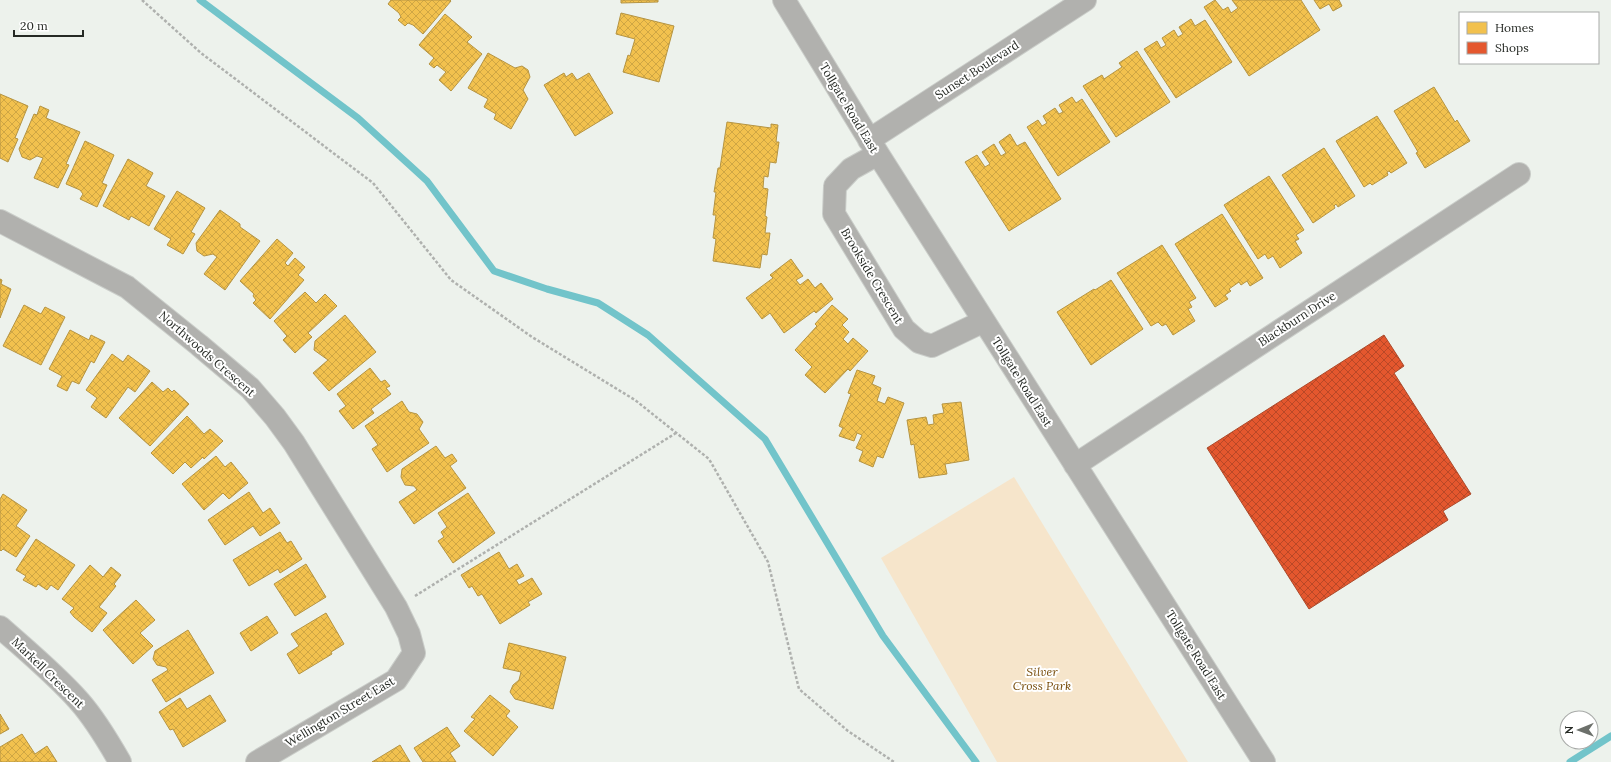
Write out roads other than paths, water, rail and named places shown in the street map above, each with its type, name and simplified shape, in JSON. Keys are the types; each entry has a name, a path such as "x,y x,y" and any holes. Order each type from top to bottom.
{"street":[{"name":"Tollgate Road East","path":"784,0 873,147 1264,762"},
{"name":"Sunset Boulevard","path":"873,147 1085,0"},
{"name":"Brookside Crescent","path":"873,147 835,186 834,214 904,330 918,342 932,346 984,321"},
{"name":"Blackburn Drive","path":"1075,465 1520,174"},
{"name":"Northwoods Crescent","path":"0,221 127,287 199,344 250,388 275,417 294,443 396,607 410,634 414,653"},
{"name":"Markell Crescent","path":"0,627 58,679 79,701 107,739 120,762"},
{"name":"Wellington Street East","path":"257,762 396,680 414,653"}],"waterway":[{"path":"200,0 358,118 427,181 494,271 547,289 598,303 648,335 765,439 883,636 976,762"},
{"path":"1570,762 1611,736"}],"park label":[{"name":"Silver Cross Park","path":"1042,679"}]}
